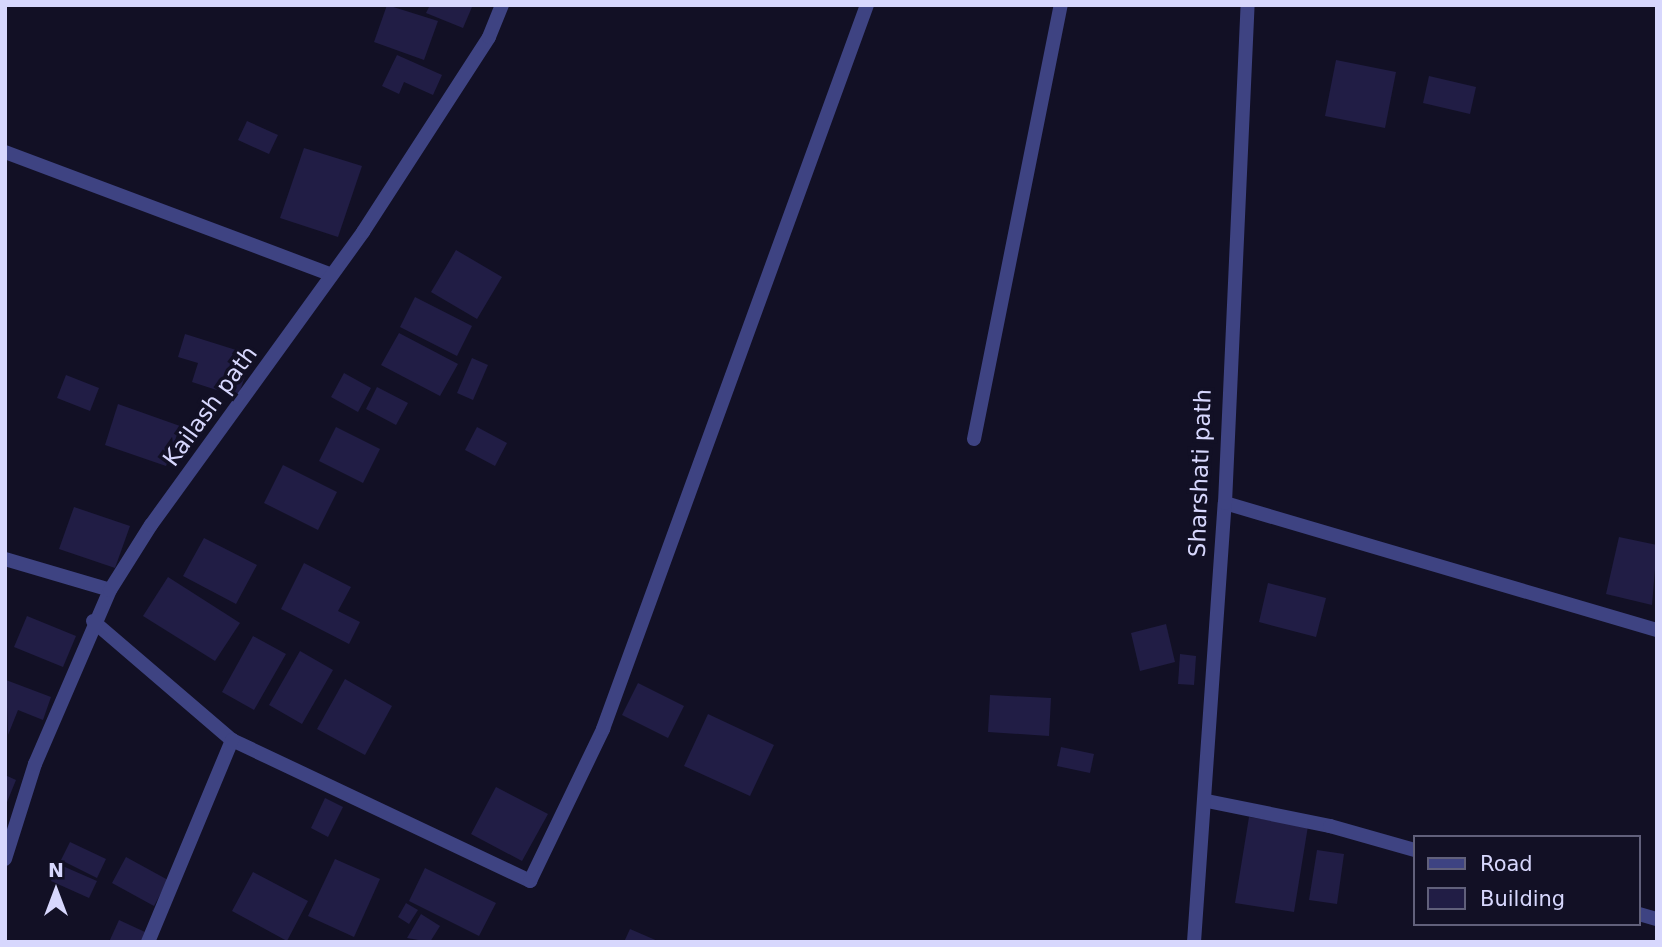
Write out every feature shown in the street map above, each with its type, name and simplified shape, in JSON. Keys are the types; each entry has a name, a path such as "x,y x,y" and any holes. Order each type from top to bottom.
{"street":[{"name":"Kailash path","path":"5,859 34,764 93,621 110,590 329,274 363,232 444,106 502,5"},
{"path":"93,621 232,740 530,881 603,729 867,5"},
{"path":"974,439 1061,5"},
{"name":"Sharshati path","path":"1194,942 1197,861 1207,801 1225,503 1248,5"},
{"path":"5,152 329,274"},
{"path":"1225,503 1657,630"},
{"path":"5,559 110,590"},
{"path":"148,942 232,740"},
{"path":"1207,801 1329,826 1414,850"}],"building":[{"path":"387,5 438,21 424,60 374,42"},
{"path":"430,5 472,7 463,28 426,13"},
{"path":"397,55 442,75 433,95 404,82 399,94 382,86"},
{"path":"1336,60 1396,72 1385,128 1325,116"},
{"path":"1429,76 1476,87 1470,114 1423,103"},
{"path":"247,121 278,135 269,154 238,140"},
{"path":"304,148 362,166 338,237 280,218"},
{"path":"456,250 502,277 477,319 431,292"},
{"path":"415,297 472,326 457,356 400,327"},
{"path":"399,333 458,364 440,396 381,365"},
{"path":"185,334 252,355 238,397 192,382 198,363 178,357"},
{"path":"472,358 488,365 473,400 457,393"},
{"path":"344,373 371,388 358,412 331,397"},
{"path":"66,375 99,388 90,411 57,398"},
{"path":"377,387 408,403 396,425 366,409"},
{"path":"118,404 180,426 166,466 105,445"},
{"path":"336,427 380,449 363,483 319,461"},
{"path":"477,427 507,443 495,466 465,450"},
{"path":"283,465 337,492 318,530 264,503"},
{"path":"74,507 130,526 115,568 59,549"},
{"path":"1619,537 1657,545 1652,605 1606,594"},
{"path":"204,538 257,565 236,604 183,576"},
{"path":"304,563 351,587 338,611 360,622 349,644 281,609"},
{"path":"168,577 240,623 215,661 143,616"},
{"path":"1268,583 1326,598 1316,637 1259,622"},
{"path":"27,616 76,636 63,667 14,647"},
{"path":"1166,624 1175,662 1140,671 1131,633"},
{"path":"253,636 286,654 254,710 222,692"},
{"path":"300,651 333,670 302,724 269,705"},
{"path":"1180,654 1196,656 1194,685 1178,684"},
{"path":"345,679 392,706 365,755 317,729"},
{"path":"6,680 51,697 43,720 18,710 8,735"},
{"path":"638,683 684,706 668,738 622,715"},
{"path":"990,695 1051,698 1049,736 988,732"},
{"path":"708,714 774,745 750,796 684,766"},
{"path":"1061,747 1094,754 1090,773 1057,766"},
{"path":"5,775 16,780 5,807"},
{"path":"496,787 548,814 522,861 471,834"},
{"path":"325,798 343,807 328,837 311,828"},
{"path":"1249,817 1308,826 1294,912 1235,903"},
{"path":"70,842 106,859 97,878 61,860"},
{"path":"1317,850 1344,854 1337,904 1309,900"},
{"path":"126,857 168,880 154,906 112,883"},
{"path":"335,859 380,879 354,937 308,916"},
{"path":"58,864 97,881 89,898 51,881"},
{"path":"425,868 496,903 479,936 409,901"},
{"path":"253,872 308,901 287,941 232,911"},
{"path":"406,903 418,910 409,924 398,917"},
{"path":"421,914 440,926 430,942 407,938"},
{"path":"119,920 145,932 141,942 109,942"},
{"path":"630,929 660,942 624,942"}]}
